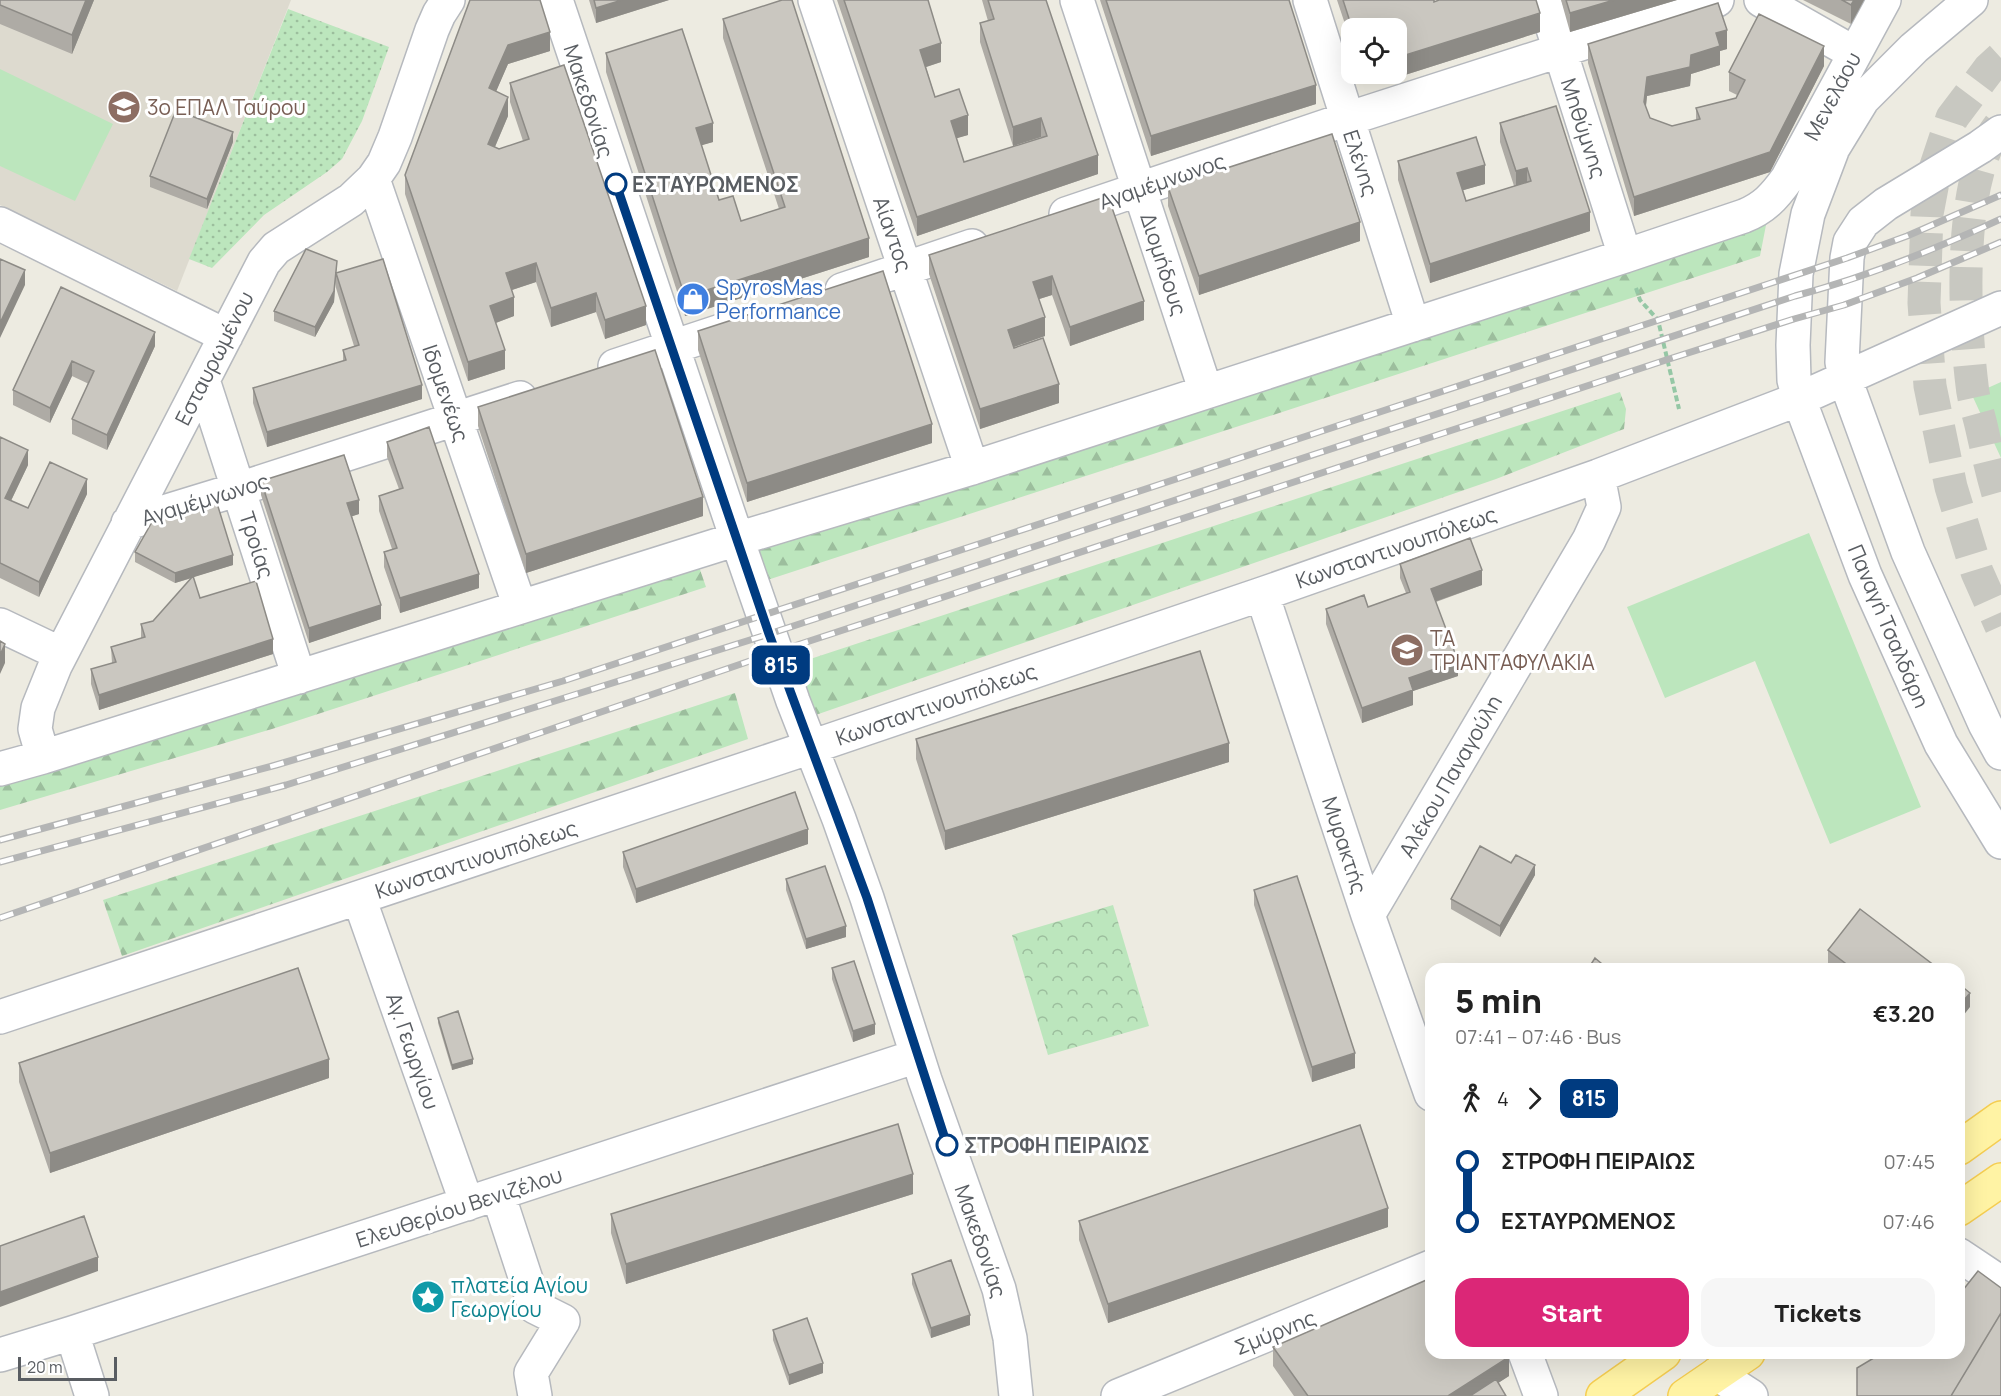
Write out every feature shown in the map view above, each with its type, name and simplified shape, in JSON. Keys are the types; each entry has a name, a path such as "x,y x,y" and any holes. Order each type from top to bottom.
{"main road":[{"path":"1965,1144 2001,1118"},
{"path":"1965,1205 2001,1180"},
{"path":"1603,1396 1655,1359"},
{"path":"1685,1396 1739,1359"}],"street":[{"name":"Εσταυρωμένου","path":"43,757 35,729 38,708 58,660 264,262 276,248 351,200 373,179 388,154 432,30 448,0"},
{"name":"Μακεδονίας","path":"556,0 671,347 810,747 867,898 917,1056 999,1289 1010,1338 1016,1396"},
{"name":"Αίαντος","path":"815,0 972,468"},
{"name":"Διομήδους","path":"1077,0 1206,392"},
{"name":"Ελένης","path":"1310,0 1413,325"},
{"name":"Μηθύμνης","path":"1544,0 1625,256"},
{"name":"Αγαμέμνωνος","path":"1039,223 1347,119 1718,0"},
{"path":"1761,0 1854,53"},
{"name":"Μενελάου","path":"1625,256 1760,209 1778,192 1884,0"},
{"path":"1799,399 1794,380 1793,345 1796,274 1808,214 1833,148 1863,99 1914,48 1971,0"},
{"path":"2001,132 1886,204 1863,222 1850,242 1847,258 1842,362 1845,380 1908,552 1985,724 2001,753"},
{"name":"Ιδομενέως","path":"373,179 520,607"},
{"path":"0,224 226,336"},
{"path":"816,299 1005,235"},
{"path":"0,769 972,468 1625,256"},
{"name":"Κωνσταντινουπόλεως","path":"0,1017 1263,594 1598,476 1845,380 2001,308"},
{"path":"592,374 771,314"},
{"name":"Τροίας","path":"203,380 299,677"},
{"name":"Αγαμέμνωνος","path":"128,523 546,389"},
{"name":"Παναγή Τσαλδάρη","path":"1799,399 1865,574 1936,734 2001,842"},
{"name":"Αλέκου Παναγούλη","path":"1368,915 1589,540 1604,507 1598,476"},
{"name":"Μυρακτής","path":"1263,594 1368,915 1425,1077"},
{"path":"0,625 58,660"},
{"path":"0,640 58,660"},
{"name":"Αγ. Γεωργίου","path":"359,898 467,1204"},
{"name":"Ελευθερίου Βενιζέλου","path":"0,1355 917,1056"},
{"path":"498,1194 535,1307 563,1321 531,1373 535,1396"},
{"path":"1965,1260 2001,1283"},
{"name":"Σμύρνης","path":"1118,1396 1425,1269"},
{"path":"72,1333 92,1396"},
{"path":"1527,1359 1541,1396"},
{"path":"1717,1374 1750,1396"}],"path":[{"path":"1625,256 1641,300 1658,320 1688,441"}],"shaded area":[{"name":"3ο ΕΠΑΛ Ταύρου","path":"0,0 291,0 177,291 0,205"}],"green space":[{"path":"288,9 389,47 362,121 342,159 327,172 264,215 212,268 189,259"},
{"path":"0,69 113,124 75,201 0,166"},
{"path":"1755,221 1766,225 1760,256 758,583 745,542"},
{"path":"2001,382 2001,458 1972,395"},
{"path":"1620,392 1626,409 1624,429 1496,479 807,718 789,666"},
{"path":"1809,533 1921,807 1830,844 1755,661 1665,698 1627,607"},
{"path":"696,558 706,587 272,729 0,810 0,774"},
{"path":"735,693 748,739 122,956 103,900"},
{"path":"1113,905 1149,1026 1048,1055 1012,935"}],"building":[{"path":"0,0 86,0 72,35 0,5"},
{"path":"470,0 540,0 550,32 508,45 489,88 508,97 488,144 499,149 529,139 510,83 564,65 646,306 605,320 596,293 551,308 536,263 506,273 514,297 490,306 505,350 468,362 405,175"},
{"path":"594,0 622,0 596,8"},
{"path":"782,0 792,0 869,238 685,297 606,53 682,29 713,123 696,128 719,200 733,196 741,221 785,207 723,19"},
{"path":"844,0 928,0 941,43 920,50 935,97 959,89 968,115 951,121 964,162 1047,136 1041,118 1013,127 980,23 994,19 988,0 1046,0 1098,155 917,217"},
{"path":"1106,0 1289,0 1316,85 1151,136"},
{"path":"1343,0 1434,0 1434,2 1439,0 1536,0 1540,13 1407,55 1407,18 1349,18"},
{"path":"1566,0 1614,0 1570,13"},
{"path":"1842,0 1854,0 1851,5"},
{"path":"1718,3 1727,30 1716,33 1720,46 1691,55 1690,67 1647,77 1644,102 1650,118 1672,126 1700,119 1696,108 1736,98 1745,80 1729,72 1759,14 1824,46 1770,152 1634,197 1588,44"},
{"path":"1556,106 1590,212 1430,264 1398,161 1476,137 1485,165 1457,173 1466,201 1531,181 1527,168 1516,171 1500,123"},
{"path":"176,110 233,132 207,199 150,176"},
{"path":"1332,134 1360,222 1199,276 1168,187"},
{"path":"1108,196 1144,301 1070,327 1052,276 1033,282 1045,317 1008,330 1014,348 1043,338 1059,384 980,409 929,255"},
{"path":"306,249 337,261 334,291 315,327 274,311"},
{"path":"0,259 25,270 0,323"},
{"path":"383,259 422,385 267,432 253,388 346,360 343,350 359,345 336,273"},
{"path":"883,271 932,424 747,483 698,331"},
{"path":"61,287 155,332 107,435 72,419 94,371 72,361 50,408 13,390"},
{"path":"655,350 703,497 526,554 478,407"},
{"path":"429,427 479,574 400,598 384,552 397,548 379,496 403,488 387,442"},
{"path":"0,437 28,450 5,498 28,508 50,462 87,479 39,582 0,563"},
{"path":"344,455 359,500 347,503 381,605 309,628 261,481"},
{"path":"216,500 233,555 175,573 135,552 152,522"},
{"path":"1470,538 1482,570 1431,589 1458,661 1409,678 1413,690 1362,708 1326,609 1364,595 1368,607 1410,592 1400,564"},
{"path":"193,576 200,598 256,581 273,639 99,695 91,669 116,662 111,647 145,637 141,624 153,621"},
{"path":"0,641 5,644 0,655"},
{"path":"1200,651 1229,743 945,831 916,739"},
{"path":"795,792 808,829 636,889 623,852"},
{"path":"1480,846 1511,863 1516,855 1535,865 1500,926 1451,899"},
{"path":"825,866 846,926 806,939 786,879"},
{"path":"1297,876 1355,1053 1312,1067 1254,890"},
{"path":"1860,909 1931,963 1845,963 1828,950"},
{"path":"1595,958 1601,963 1592,963"},
{"path":"854,961 875,1024 853,1031 832,968"},
{"path":"298,968 329,1059 50,1153 19,1063"},
{"path":"1965,989 1970,993 1965,999"},
{"path":"458,1011 473,1059 452,1065 438,1018"},
{"path":"898,1124 913,1174 626,1264 611,1214"},
{"path":"1360,1125 1388,1208 1108,1304 1079,1221"},
{"path":"84,1216 98,1257 0,1292 0,1246"},
{"path":"951,1260 970,1315 931,1328 912,1274"},
{"path":"1978,1271 2001,1288 2001,1313 1951,1396 1857,1396 1857,1368 1872,1359 1965,1359 1965,1287"},
{"path":"1425,1281 1425,1359 1506,1359 1448,1396 1308,1396 1273,1347"},
{"path":"2001,1313 2001,1396 1951,1396"},
{"path":"807,1318 823,1363 789,1375 773,1330"},
{"path":"1496,1379 1506,1396 1470,1396"}],"tunnel":[{"path":"2001,58 1989,69 1952,118 1936,166 1927,214 1924,303 1930,386 1951,487 1977,572 2001,626"},
{"path":"1999,126 1985,150 1976,180 1970,214 1966,288 1973,390 2001,504"}],"railway":[{"path":"0,840 276,765 563,681 1847,258 1907,236 2001,195"},
{"path":"0,862 286,785 769,634 1848,280 1925,252 2001,219"},
{"path":"0,918 776,652 1666,360 1844,305 1917,278 2001,242"}],"bus line":[{"name":"815","path":"616,184 769,634 867,898 947,1145"}],"place":[{"name":"3ο ΕΠΑΛ Ταύρου","path":"124,107"},
{"name":"ΕΣΤΑΥΡΩΜΕΝΟΣ","path":"616,184"},
{"name":"SpyrosMas Performance","path":"693,299"},
{"name":"ΤΑ ΤΡΙΑΝΤΑΦΥΛΑΚΙΑ","path":"1407,650"},
{"name":"ΣΤΡΟΦΗ ΠΕΙΡΑΙΩΣ","path":"947,1145"},
{"name":"πλατεία Αγίου Γεωργίου","path":"428,1297"}]}
